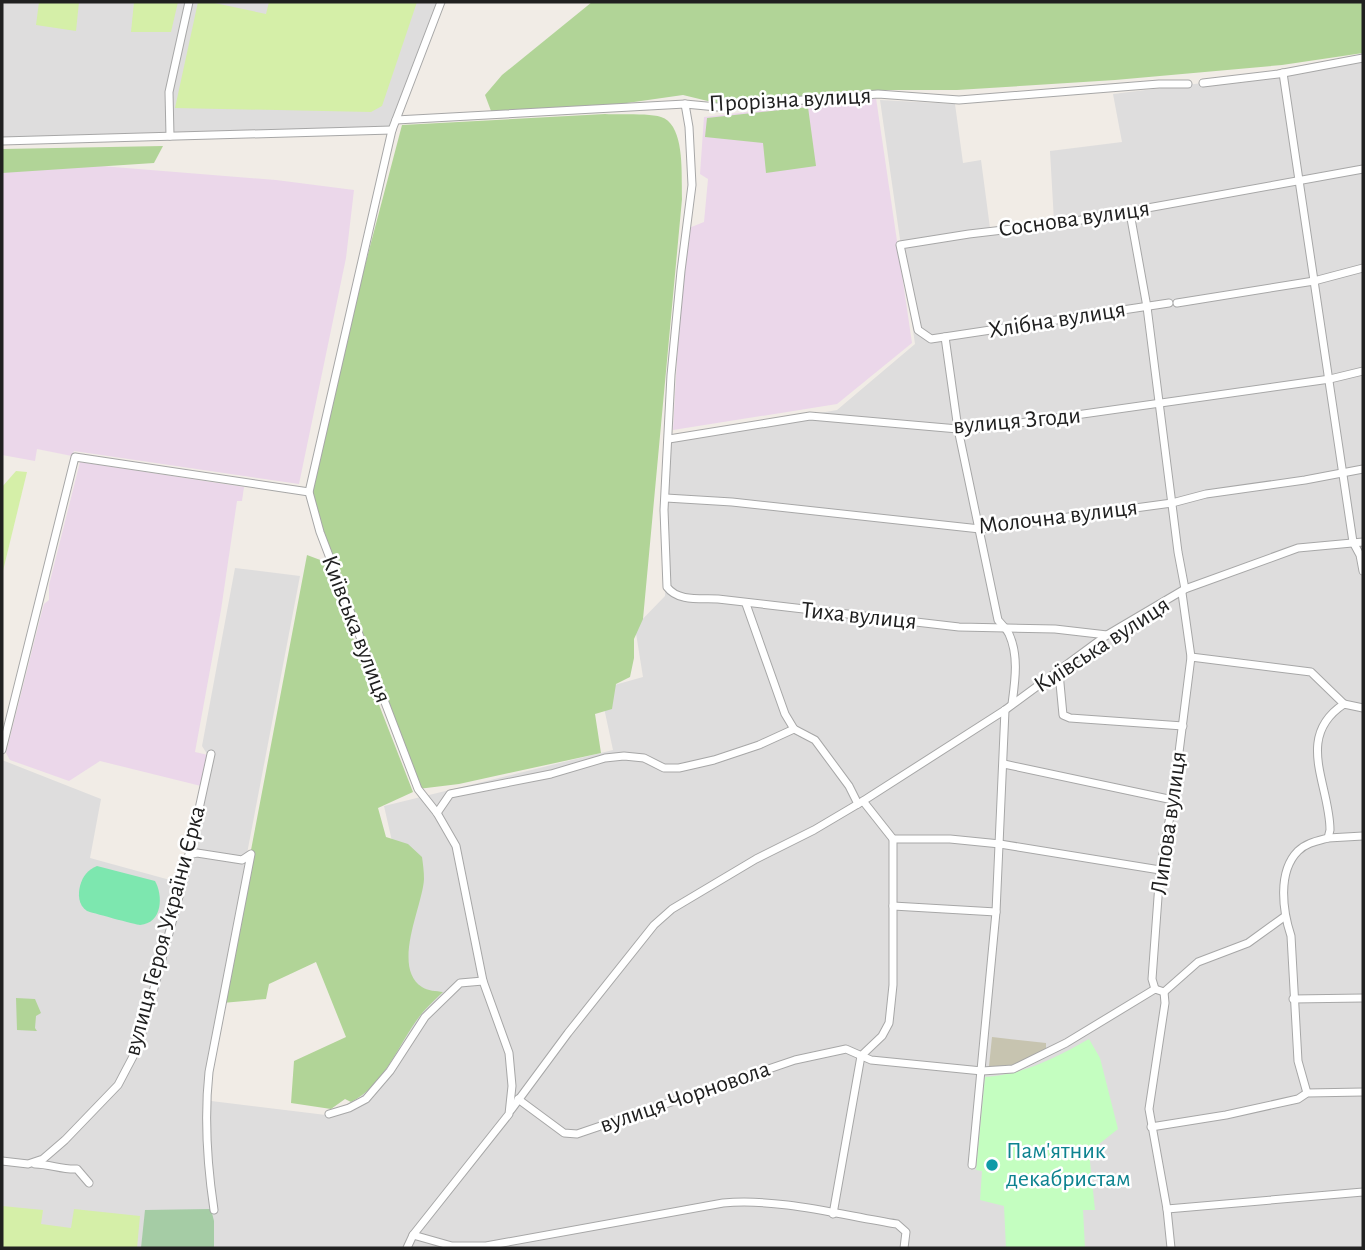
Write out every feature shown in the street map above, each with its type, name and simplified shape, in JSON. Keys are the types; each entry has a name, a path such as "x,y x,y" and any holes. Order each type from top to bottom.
{"street":[{"path":"170,136 169,92 189,2"},
{"name":"Київська вулиця","path":"441,2 392,130 309,492 320,532 418,789 437,813 456,846 483,981 509,1054 512,1086 509,1114"},
{"path":"1203,83 1283,73 1363,58"},
{"path":"1283,73 1353,542 1360,555 1363,571"},
{"name":"Прорізна вулиця","path":"666,498 676,319 692,185 685,104 717,107 878,94 959,100 1188,84"},
{"path":"396,120 685,104"},
{"path":"2,141 392,130"},
{"name":"Соснова вулиця","path":"945,337 931,339 918,330 900,245 1130,213 1363,169"},
{"name":"Липова вулиця","path":"1130,213 1147,307 1191,657 1173,800 1160,870 1152,979 1155,989"},
{"name":"Хлібна вулиця","path":"945,337 1314,281 1363,268"},
{"path":"945,337 958,429 998,620 1005,628 1014,649 1016,664 1012,704"},
{"name":"вулиця Згоди","path":"669,439 810,416 958,429 984,428 1330,379 1363,371"},
{"path":"2,750 75,457 309,492"},
{"name":"Молочна вулиця","path":"666,498 732,502 980,529 1172,503 1206,494 1363,469"},
{"name":"Тиха вулиця","path":"666,498 664,510 667,587 680,597 959,627 1055,629 1107,635"},
{"name":"Київська вулиця","path":"407,1248 413,1235 654,925 672,909 860,802 1005,710 1059,673 1107,635 1184,591 1298,548 1363,542"},
{"path":"746,604 785,714 794,729 815,740 860,802 893,839 892,985 889,1023 882,1036 861,1056 834,1214"},
{"path":"1191,657 1311,672 1344,704 1363,708"},
{"path":"1059,673 1063,715 1070,718 1183,726"},
{"path":"1328,838 1330,821 1317,749 1325,722 1332,712 1344,704"},
{"path":"972,1165 996,912 1005,710"},
{"path":"437,813 450,794 551,774 605,758 644,758 664,768 679,768 736,752 794,729"},
{"name":"вулиця Героя України Єрка","path":"28,1164 43,1159 65,1140 118,1085 141,1037 189,855 211,754"},
{"path":"1004,764 1173,800"},
{"path":"1307,1093 1298,1061 1290,936 1284,917 1283,892 1288,869 1296,852 1307,845 1328,838 1363,836"},
{"path":"893,839 950,839 1000,844 1160,870"},
{"path":"189,855 197,853 242,860 251,854 206,1098 209,1108 206,1121 208,1166 214,1210"},
{"path":"893,906 996,912"},
{"path":"1164,992 1198,962 1248,943 1284,917"},
{"path":"329,1114 366,1099 390,1071 425,1017 460,983 483,981"},
{"path":"1155,989 1164,992"},
{"name":"вулиця Чорновола","path":"518,1099 564,1133 577,1134 795,1059 846,1049 871,1060 982,1071 1013,1069 1055,1049 1155,989"},
{"path":"1164,992 1165,1003 1149,1109 1167,1209 1171,1248"},
{"path":"1293,999 1363,998"},
{"path":"1151,1126 1226,1115 1298,1099 1307,1093 1363,1092"},
{"path":"2,1161 50,1164 61,1170 77,1169 89,1184"},
{"path":"1167,1209 1363,1192"},
{"path":"413,1235 452,1246 486,1246 723,1203 748,1201 778,1203 897,1224 906,1232 904,1248"}],"shaded area":[{"path":"2,2 441,2 392,130 2,142"},
{"path":"1363,58 1363,1248 2,1248 2,760 101,799 90,858 181,883 209,757 202,746 235,568 300,576 211,1042 203,1100 326,1115 357,1102 422,1009 407,968 392,841 384,806 613,750 600,689 643,677 635,627 665,596 670,439 837,410 915,344 880,100 955,104 963,163 981,160 990,228 1054,221 1050,151 1122,142 1113,94 1284,73"},
{"path":"876,98 912,343 837,404 673,430 680,307 689,228 704,222 708,179 700,174 704,117"},
{"path":"2,158 276,180 354,190 346,258 299,484 74,451 72,456 37,449 35,461 2,455"},
{"path":"80,462 244,487 242,501 237,501 221,610 195,752 208,755 201,786 100,761 69,781 10,760 6,753 44,604 49,600 49,585"},
{"path":"992,1037 1046,1043 1046,1049 1007,1068 989,1066"}],"green space":[{"path":"39,2 79,2 76,31 36,25"},
{"path":"134,2 178,2 171,32 131,32"},
{"path":"198,2 266,14 269,2 417,2 382,106 371,112 175,108"},
{"path":"592,2 1363,2 1363,53 1282,65 1115,80 957,90 874,90 716,103 683,95 606,106 491,111 485,95 502,75"},
{"path":"808,107 816,166 766,173 763,143 705,137 707,118"},
{"path":"605,114 656,116 669,122 675,130 682,165 682,199 643,619 634,639 630,677 616,684 612,709 595,714 601,753 459,784 418,789 309,492 313,463 402,125"},
{"path":"163,146 154,163 2,173 2,149"},
{"path":"16,471 27,472 2,575 2,487"},
{"path":"307,555 323,561 413,792 378,808 386,837 408,844 422,857 424,879 411,935 409,965 413,978 422,987 443,992 414,1023 374,1085 351,1102 345,1099 331,1109 291,1103 294,1061 346,1037 316,962 269,984 266,999 222,1003"},
{"path":"97,866 155,881 160,901 153,919 140,925 84,909 79,899 80,886 86,873"},
{"path":"16,998 35,999 41,1013 36,1016 37,1031 17,1030"},
{"path":"1089,1039 1100,1058 1118,1129 1089,1152 1095,1210 1083,1210 1085,1248 1006,1248 1004,1206 980,1200 982,1171 976,1170 985,1077 1026,1069"},
{"path":"2,1206 43,1210 41,1224 71,1228 74,1209 140,1216 137,1248 2,1248"},
{"path":"211,1209 214,1248 141,1248 145,1210"}],"place":[{"name":"Пам'ятник декабристам","path":"992,1165"}]}
